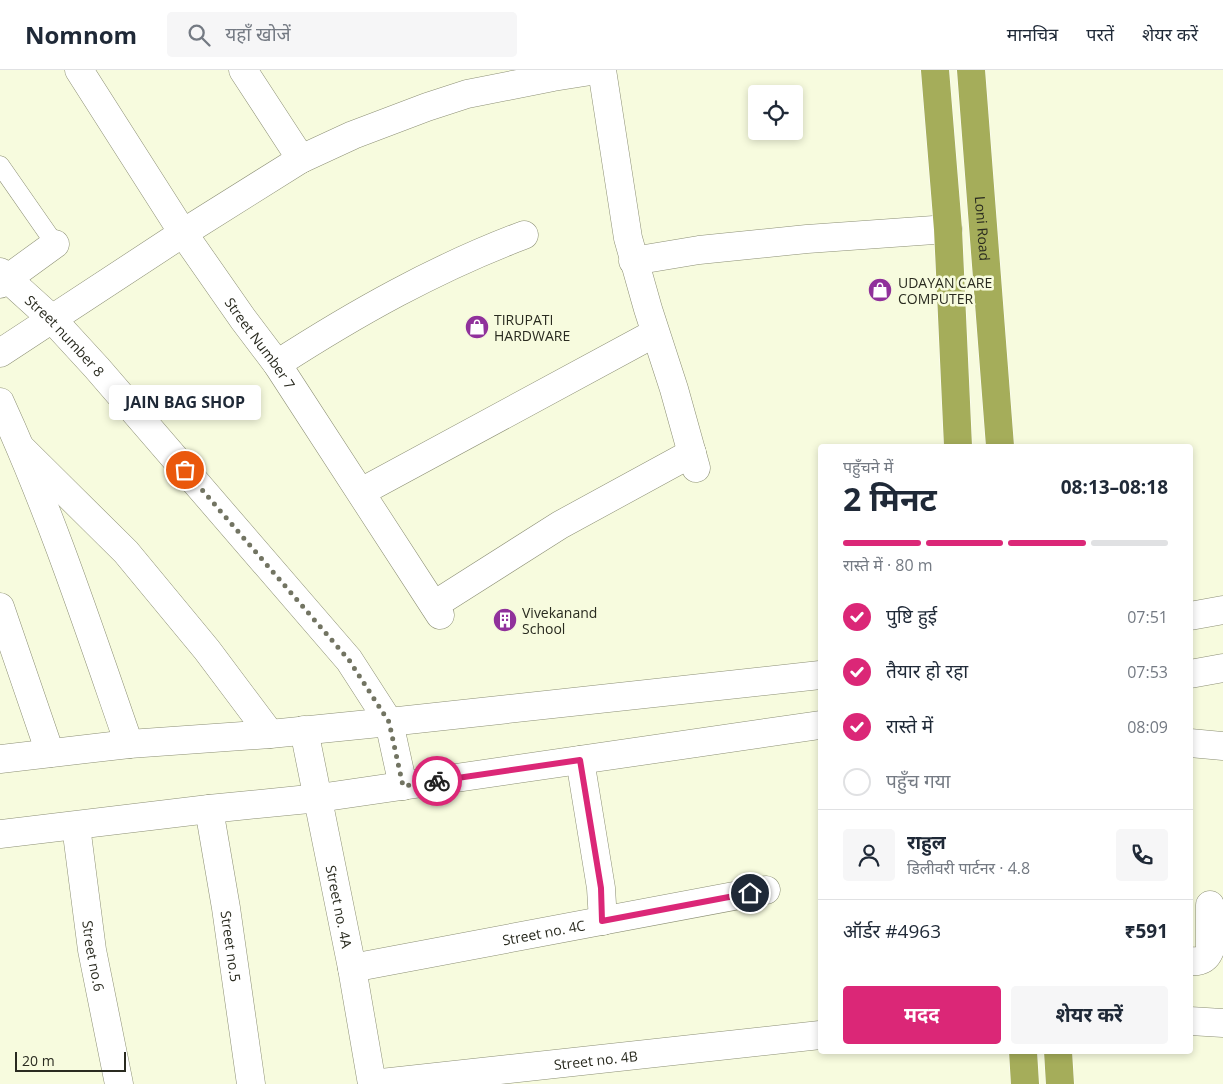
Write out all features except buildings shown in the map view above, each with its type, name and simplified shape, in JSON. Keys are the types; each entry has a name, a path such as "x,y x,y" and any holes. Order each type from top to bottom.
{"highway":[{"path":"935,70 948,229 958,444"},
{"name":"Loni Road","path":"971,70 1000,444"},
{"path":"1022,1054 1025,1084"},
{"path":"1058,1054 1060,1084"}],"street":[{"name":"Street Number 7","path":"80,70 183,233 243,319 278,364 437,610 560,525 694,460 655,333"},
{"path":"243,70 301,159"},
{"path":"0,353 183,233 301,159 353,135 467,94 554,76 597,70"},
{"path":"361,492 655,333 628,238 602,70"},
{"path":"633,261 699,250 807,238 948,229"},
{"path":"278,364 330,330 419,280 478,252 524,235"},
{"path":"2,278 55,244"},
{"name":"Street number 8","path":"2,278 52,319 97,368 349,660 389,722 403,786"},
{"path":"0,402 22,448 62,552 129,744"},
{"path":"22,448 126,552 207,650 270,734"},
{"path":"0,607 50,753"},
{"path":"1193,615 1223,610"},
{"path":"1193,673 1223,668"},
{"path":"0,760 129,744 270,734 818,675"},
{"path":"0,834 319,798 818,725"},
{"name":"Street no. 4A","path":"304,730 352,968 372,1084"},
{"path":"1193,743 1223,746"},
{"path":"580,760 601,888 602,921"},
{"name":"Street no.5","path":"209,809 226,908 251,1084"},
{"name":"Street no.6","path":"76,826 92,950 119,1084"},
{"name":"Street no. 4C","path":"352,968 766,890"},
{"path":"1193,961 1198,962 1208,955 1210,950 1208,904"},
{"path":"1193,1020 1223,1023"},
{"name":"Street no. 4B","path":"372,1084 818,1035"}],"lane":[{"path":"0,164 55,244"}],"way so far":[{"path":"185,470 349,660 389,722 403,786 437,781"}],"place":[{"name":"UDAYAN CARE COMPUTER","path":"880,290"},
{"name":"TIRUPATI HARDWARE","path":"477,327"},
{"name":"JAIN BAG SHOP","path":"185,470"},
{"name":"Vivekanand School","path":"505,620"}],"route":[{"path":"437,781 580,760 601,888 602,921 750,893"}]}
